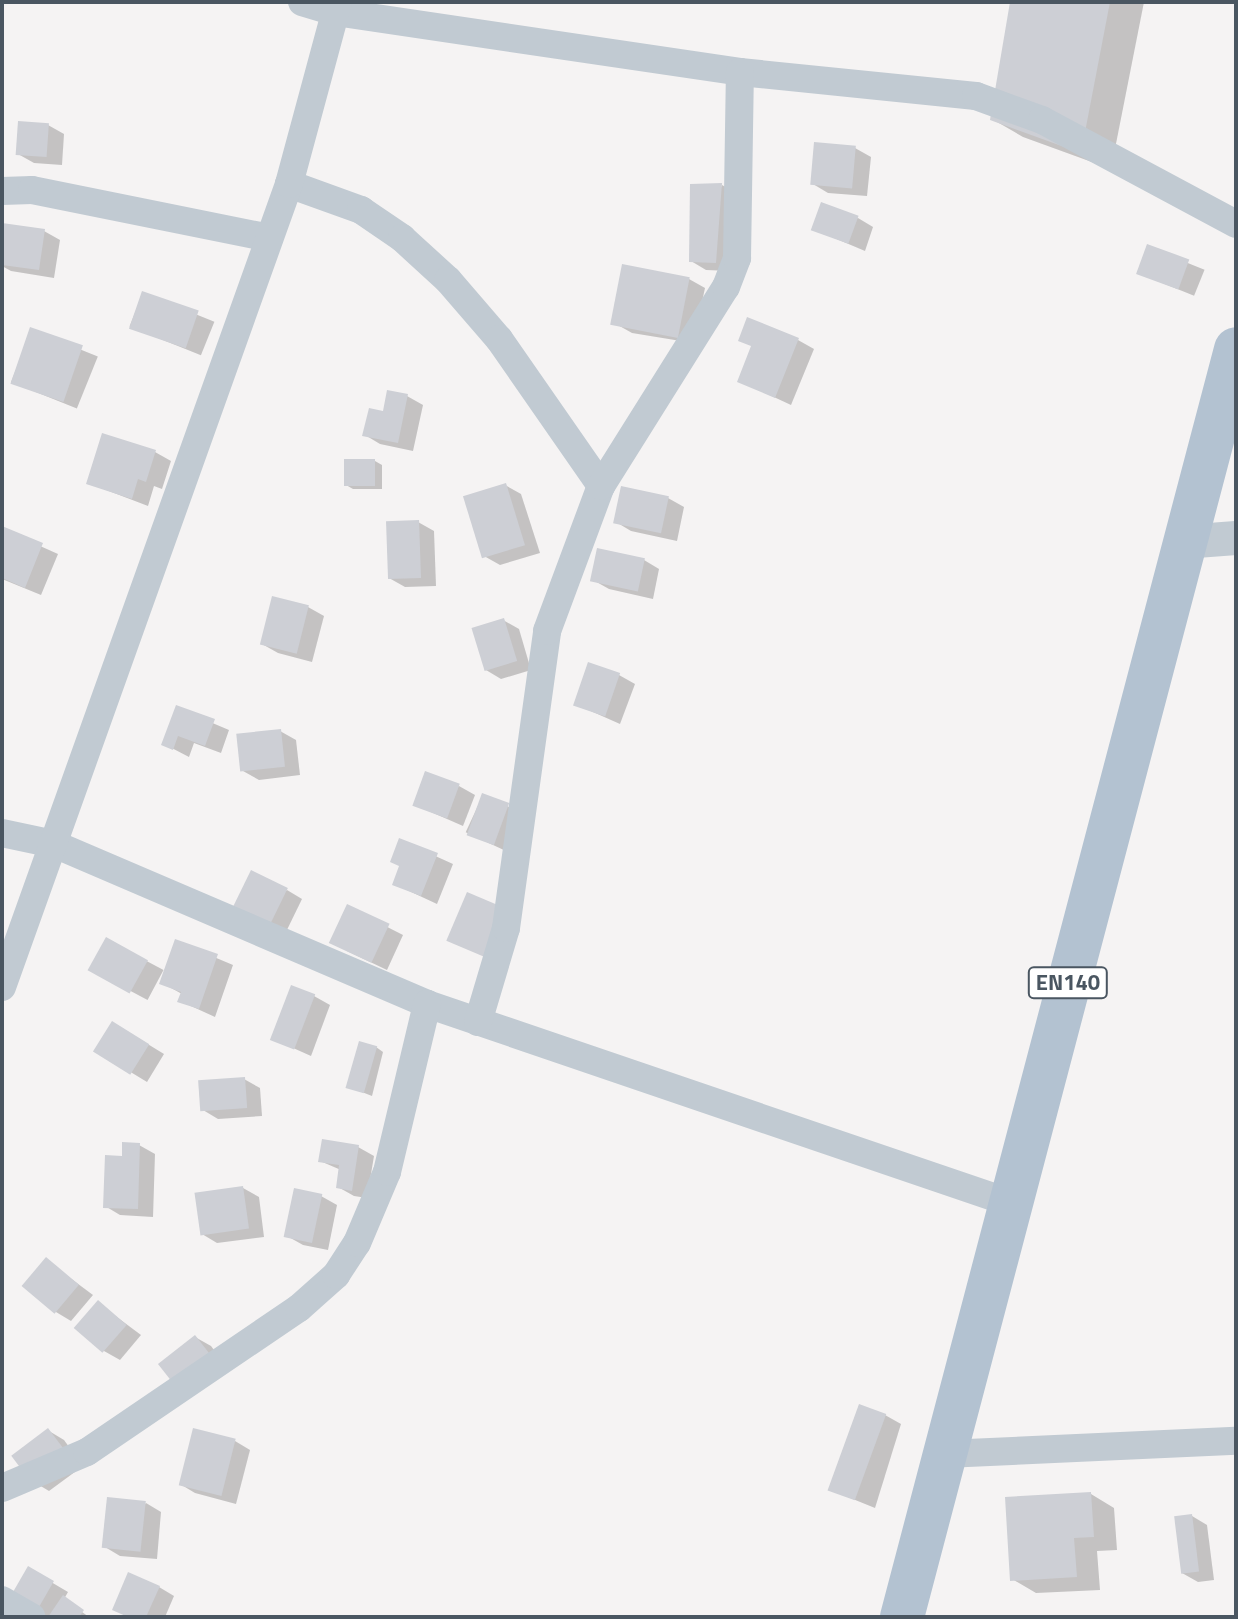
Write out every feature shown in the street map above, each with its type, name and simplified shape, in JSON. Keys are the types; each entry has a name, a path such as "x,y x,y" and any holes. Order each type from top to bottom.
{"main road":[{"name":"EN140","path":"902,1617 1236,349"}],"street":[{"path":"302,2 740,72 976,96 1042,120 1236,224"},
{"path":"2,987 289,184 336,7"},
{"path":"478,1022 506,928 547,631 601,486 726,287 737,258 740,72"},
{"path":"289,184 361,210 402,238 448,280 499,339 601,486"},
{"path":"2,191 32,190 269,238"},
{"path":"1183,542 1236,538"},
{"path":"2,833 54,844 427,1004 1011,1203"},
{"path":"2,1488 87,1452 299,1308 336,1275 357,1243 387,1172 427,1004"},
{"path":"945,1454 1236,1441"},
{"path":"2,1600 31,1617"}],"building":[{"path":"1010,2 1110,2 1081,153 990,120"},
{"path":"18,121 49,123 47,157 16,155"},
{"path":"814,142 856,146 852,188 810,185"},
{"path":"722,183 716,263 689,262 690,184"},
{"path":"821,202 859,216 848,244 811,230"},
{"path":"2,223 45,229 39,270 2,265"},
{"path":"1147,244 1189,259 1178,289 1136,274"},
{"path":"622,264 690,277 678,338 610,325"},
{"path":"142,291 199,311 186,348 129,329"},
{"path":"747,317 799,338 775,398 737,382 751,346 738,341"},
{"path":"30,327 83,345 63,402 10,384"},
{"path":"387,390 408,394 398,443 362,436 369,408 383,411"},
{"path":"102,433 156,450 146,482 138,479 132,499 86,484"},
{"path":"344,459 375,459 375,486 344,486"},
{"path":"506,483 525,545 482,558 463,496"},
{"path":"621,486 669,496 661,533 613,523"},
{"path":"419,520 421,578 388,579 386,521"},
{"path":"2,526 43,543 25,588 2,578"},
{"path":"597,548 645,558 638,591 590,581"},
{"path":"272,596 309,605 297,654 260,645"},
{"path":"504,618 517,661 485,671 471,628"},
{"path":"588,662 620,673 605,717 573,705"},
{"path":"176,705 215,719 205,746 178,736 173,750 161,745"},
{"path":"281,729 285,767 240,771 236,734"},
{"path":"425,771 460,784 447,818 412,806"},
{"path":"482,793 509,803 494,845 467,835"},
{"path":"399,838 438,853 421,896 392,885 399,866 390,862"},
{"path":"251,870 288,888 268,929 231,911"},
{"path":"467,892 507,909 486,958 446,941"},
{"path":"347,904 390,924 371,963 329,943"},
{"path":"106,937 148,960 130,994 88,970"},
{"path":"175,939 218,954 199,1009 177,1002 181,992 159,984"},
{"path":"291,985 315,994 294,1049 270,1040"},
{"path":"112,1021 149,1044 130,1075 93,1052"},
{"path":"359,1041 377,1046 364,1093 345,1088"},
{"path":"245,1077 247,1108 200,1111 198,1080"},
{"path":"322,1139 359,1145 352,1191 336,1188 339,1165 318,1162"},
{"path":"122,1142 140,1143 138,1209 103,1208 105,1155 122,1156"},
{"path":"243,1186 249,1229 200,1235 194,1193"},
{"path":"294,1188 322,1194 312,1243 284,1237"},
{"path":"46,1257 79,1285 55,1314 22,1286"},
{"path":"98,1300 127,1325 102,1353 74,1328"},
{"path":"195,1335 210,1354 173,1383 158,1364"},
{"path":"859,1404 886,1414 855,1500 828,1490"},
{"path":"48,1428 69,1456 32,1484 11,1456"},
{"path":"193,1428 236,1439 221,1496 179,1485"},
{"path":"1091,1492 1094,1537 1074,1538 1077,1577 1010,1581 1005,1497"},
{"path":"107,1497 146,1501 140,1552 102,1548"},
{"path":"1192,1514 1199,1572 1181,1574 1174,1516"},
{"path":"28,1566 54,1581 35,1614 9,1599"},
{"path":"128,1572 160,1586 146,1617 128,1617 112,1610"},
{"path":"63,1595 84,1610 79,1617 48,1617"}]}
